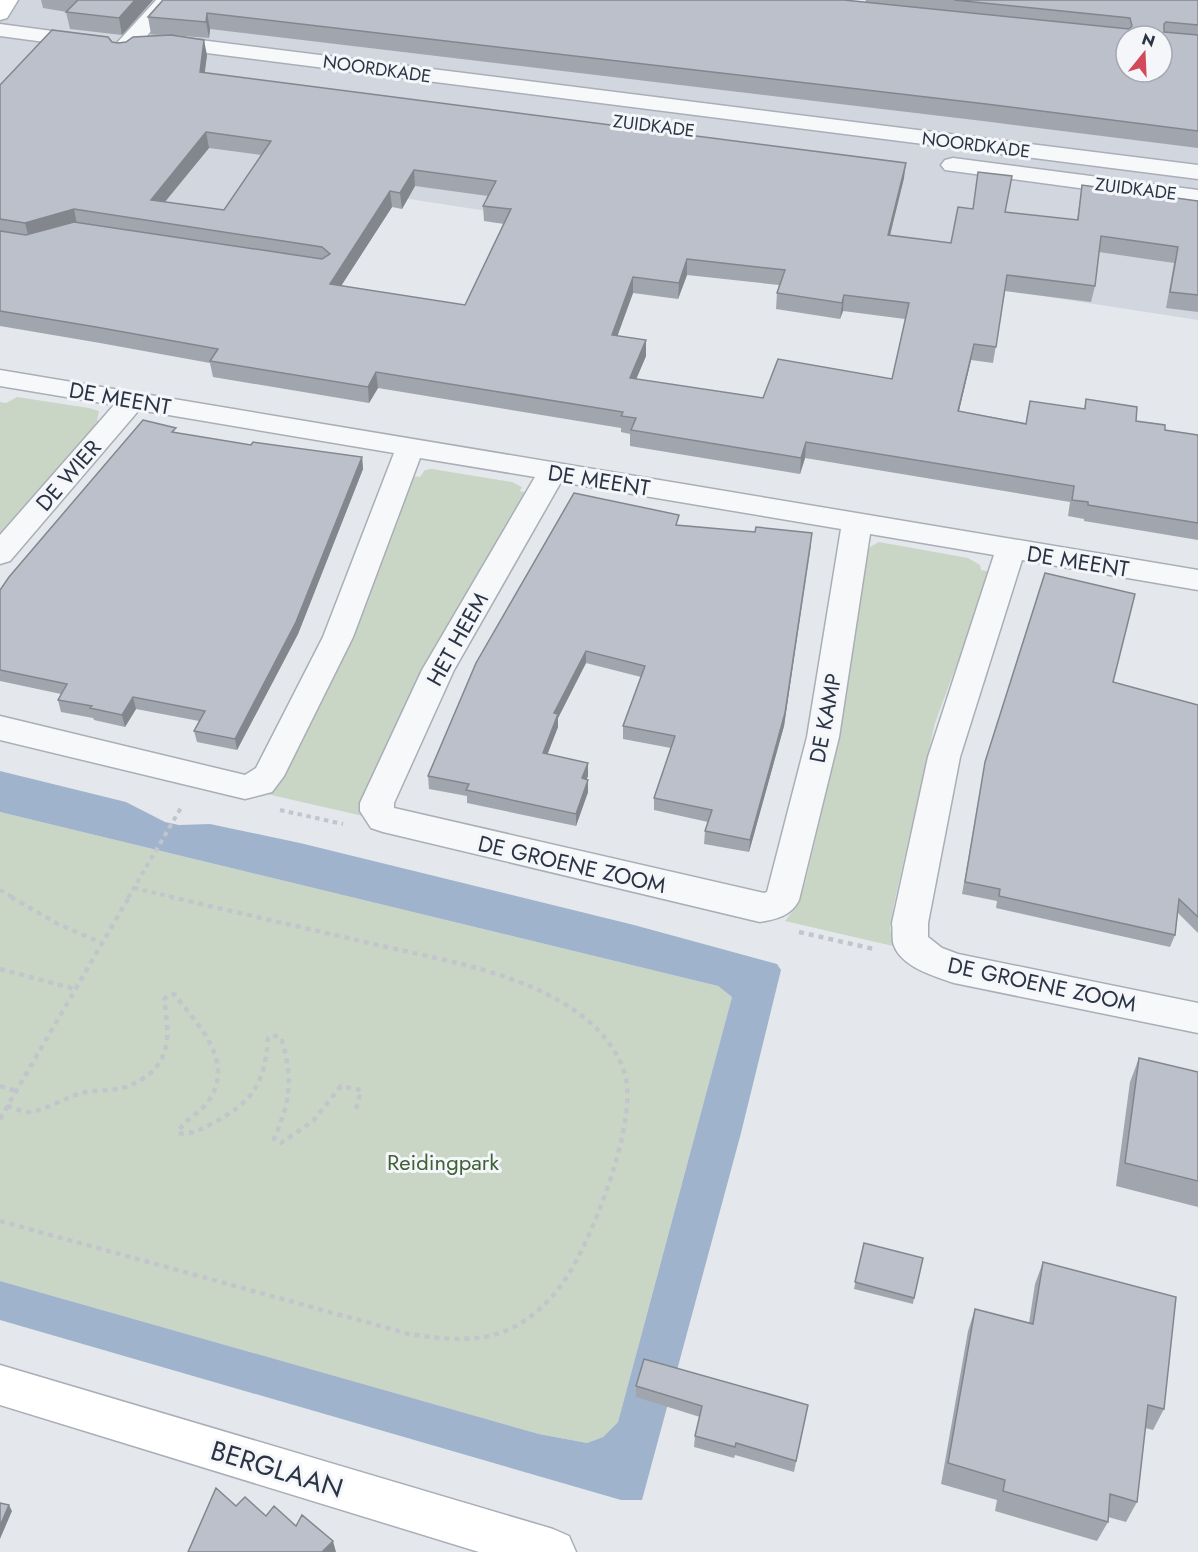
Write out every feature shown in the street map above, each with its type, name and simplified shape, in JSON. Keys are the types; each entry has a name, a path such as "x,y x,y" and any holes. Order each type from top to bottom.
{"main road":[{"name":"BERGLAAN","path":"0,1385 553,1552"}],"street":[{"path":"168,0 122,46 137,57 157,61 515,108"},
{"name":"NOORDKADE","path":"0,30 122,46 174,42 751,128 1198,172"},
{"name":"ZUIDKADE","path":"931,162 1198,197"},
{"name":"DE MEENT","path":"0,378 552,473 1198,580"},
{"name":"DE WIER","path":"1,551 133,400"},
{"path":"0,728 253,785 268,776 338,637 410,447"},
{"name":"HET HEEM","path":"380,815 377,803 438,670 552,473"},
{"name":"DE KAMP","path":"766,907 782,900 823,737 857,522"},
{"name":"DE GROENE ZOOM","path":"1010,549 944,757 910,923 911,943 929,958 954,968 1198,1018"},
{"name":"DE GROENE ZOOM","path":"380,815 766,907"}],"path":[{"path":"253,785 238,800 376,832 380,815"},
{"path":"0,1119 174,820"},
{"path":"0,1221 387,1329 447,1340 486,1336 512,1328 537,1311 565,1281 587,1243 625,1131 629,1103 627,1080 612,1046 593,1026 567,1006 526,985 482,970 134,888"},
{"path":"0,890 58,924 102,943"},
{"path":"766,907 758,922 885,952"},
{"path":"0,969 75,989"},
{"path":"7,1106 30,1112 82,1094 130,1086 144,1077 156,1067 165,1053 169,1034 164,1000 167,996 174,994 219,1059 221,1076 205,1106 180,1125 178,1133 185,1135 207,1127 236,1111 253,1096 268,1062 268,1038 272,1035 281,1037 289,1064 291,1089 286,1111 274,1139 281,1143 313,1121 341,1086 362,1090 355,1113"},
{"path":"0,1086 16,1091"}],"shaded area":[{"path":"0,0 764,0 828,11 999,0 1198,20 1198,320 370,193 325,263 0,223"}],"green space":[{"path":"17,397 89,408 99,411 97,421 104,422 0,534 0,402 6,403"},
{"path":"432,469 512,482 522,487 520,491 529,493 363,803 363,816 267,794 279,784 287,771 342,661 411,476 420,477 425,470"},
{"path":"879,542 968,558 980,565 981,570 991,572 935,723 894,904 890,928 893,946 785,921 796,907 805,883 840,736 861,551 868,552 870,547"},
{"name":"Reidingpark","path":"0,812 718,986 732,997 618,1422 603,1437 587,1443 539,1434 0,1281"}],"water":[{"path":"0,771 126,802 165,822 179,825 210,824 300,843 634,925 777,964 781,970 741,1133 642,1500 621,1500 0,1320 0,1281 539,1434 587,1443 603,1437 618,1422 732,997 718,986 0,812"}],"building":[{"path":"78,0 135,0 119,18 66,12"},
{"path":"163,0 844,0 1114,27 1114,84 1174,84 1174,33 1198,35 1198,131 207,13 206,22 148,17"},
{"path":"954,0 1198,0 1198,25 1166,22 1164,24 1132,24 1130,18"},
{"path":"52,30 108,37 112,42 118,43 126,42 133,37 171,35 204,40 200,72 906,163 888,235 951,243 958,207 973,209 978,172 1012,176 1005,212 1078,220 1082,185 1198,201 1198,295 1170,292 1178,247 1101,236 1095,286 1007,275 996,347 974,344 958,411 1026,424 1030,401 1085,409 1086,399 1137,407 1136,421 1165,425 1165,430 1198,435 1198,523 1088,505 1088,502 1072,500 1074,486 806,442 801,458 631,430 636,418 621,416 623,412 376,372 368,387 210,361 218,349 0,311 0,231 26,235 74,222 322,259 330,254 322,247 74,209 25,223 0,219 0,85","holes":["206,132 271,141 224,210 151,200","414,170 496,181 483,206 511,209 465,305 330,284 390,191 400,193","687,259 785,270 777,293 842,303 844,295 909,303 892,379 778,359 763,398 630,378 646,340 612,335 633,277 679,283"]},
{"path":"143,420 176,428 172,432 251,445 253,442 362,457 296,622 235,739 194,731 205,711 133,697 122,715 90,708 92,706 58,700 67,684 0,670 0,590"},
{"path":"574,493 679,515 676,525 755,532 756,527 812,533 785,713 750,840 705,831 712,810 654,798 675,736 623,726 645,666 586,651 554,713 558,714 543,753 588,763 582,778 588,780 576,814 466,790 469,784 428,776 476,663"},
{"path":"1045,573 1135,594 1113,682 1198,705 1198,917 1179,899 1175,935 999,896 1000,889 965,882 985,762"},
{"path":"1139,1058 1198,1072 1198,1181 1125,1163"},
{"path":"864,1243 923,1258 914,1298 855,1282"},
{"path":"1043,1262 1176,1297 1164,1409 1148,1405 1137,1502 1110,1494 1108,1522 1003,1491 1005,1480 948,1463 975,1309 1033,1324"},
{"path":"644,1359 808,1405 796,1461 736,1443 735,1447 695,1436 702,1406 636,1386"},
{"path":"216,1488 236,1506 245,1497 266,1516 274,1506 296,1526 302,1515 333,1541 322,1552 188,1552"},
{"path":"0,1503 9,1505 0,1526"}]}
